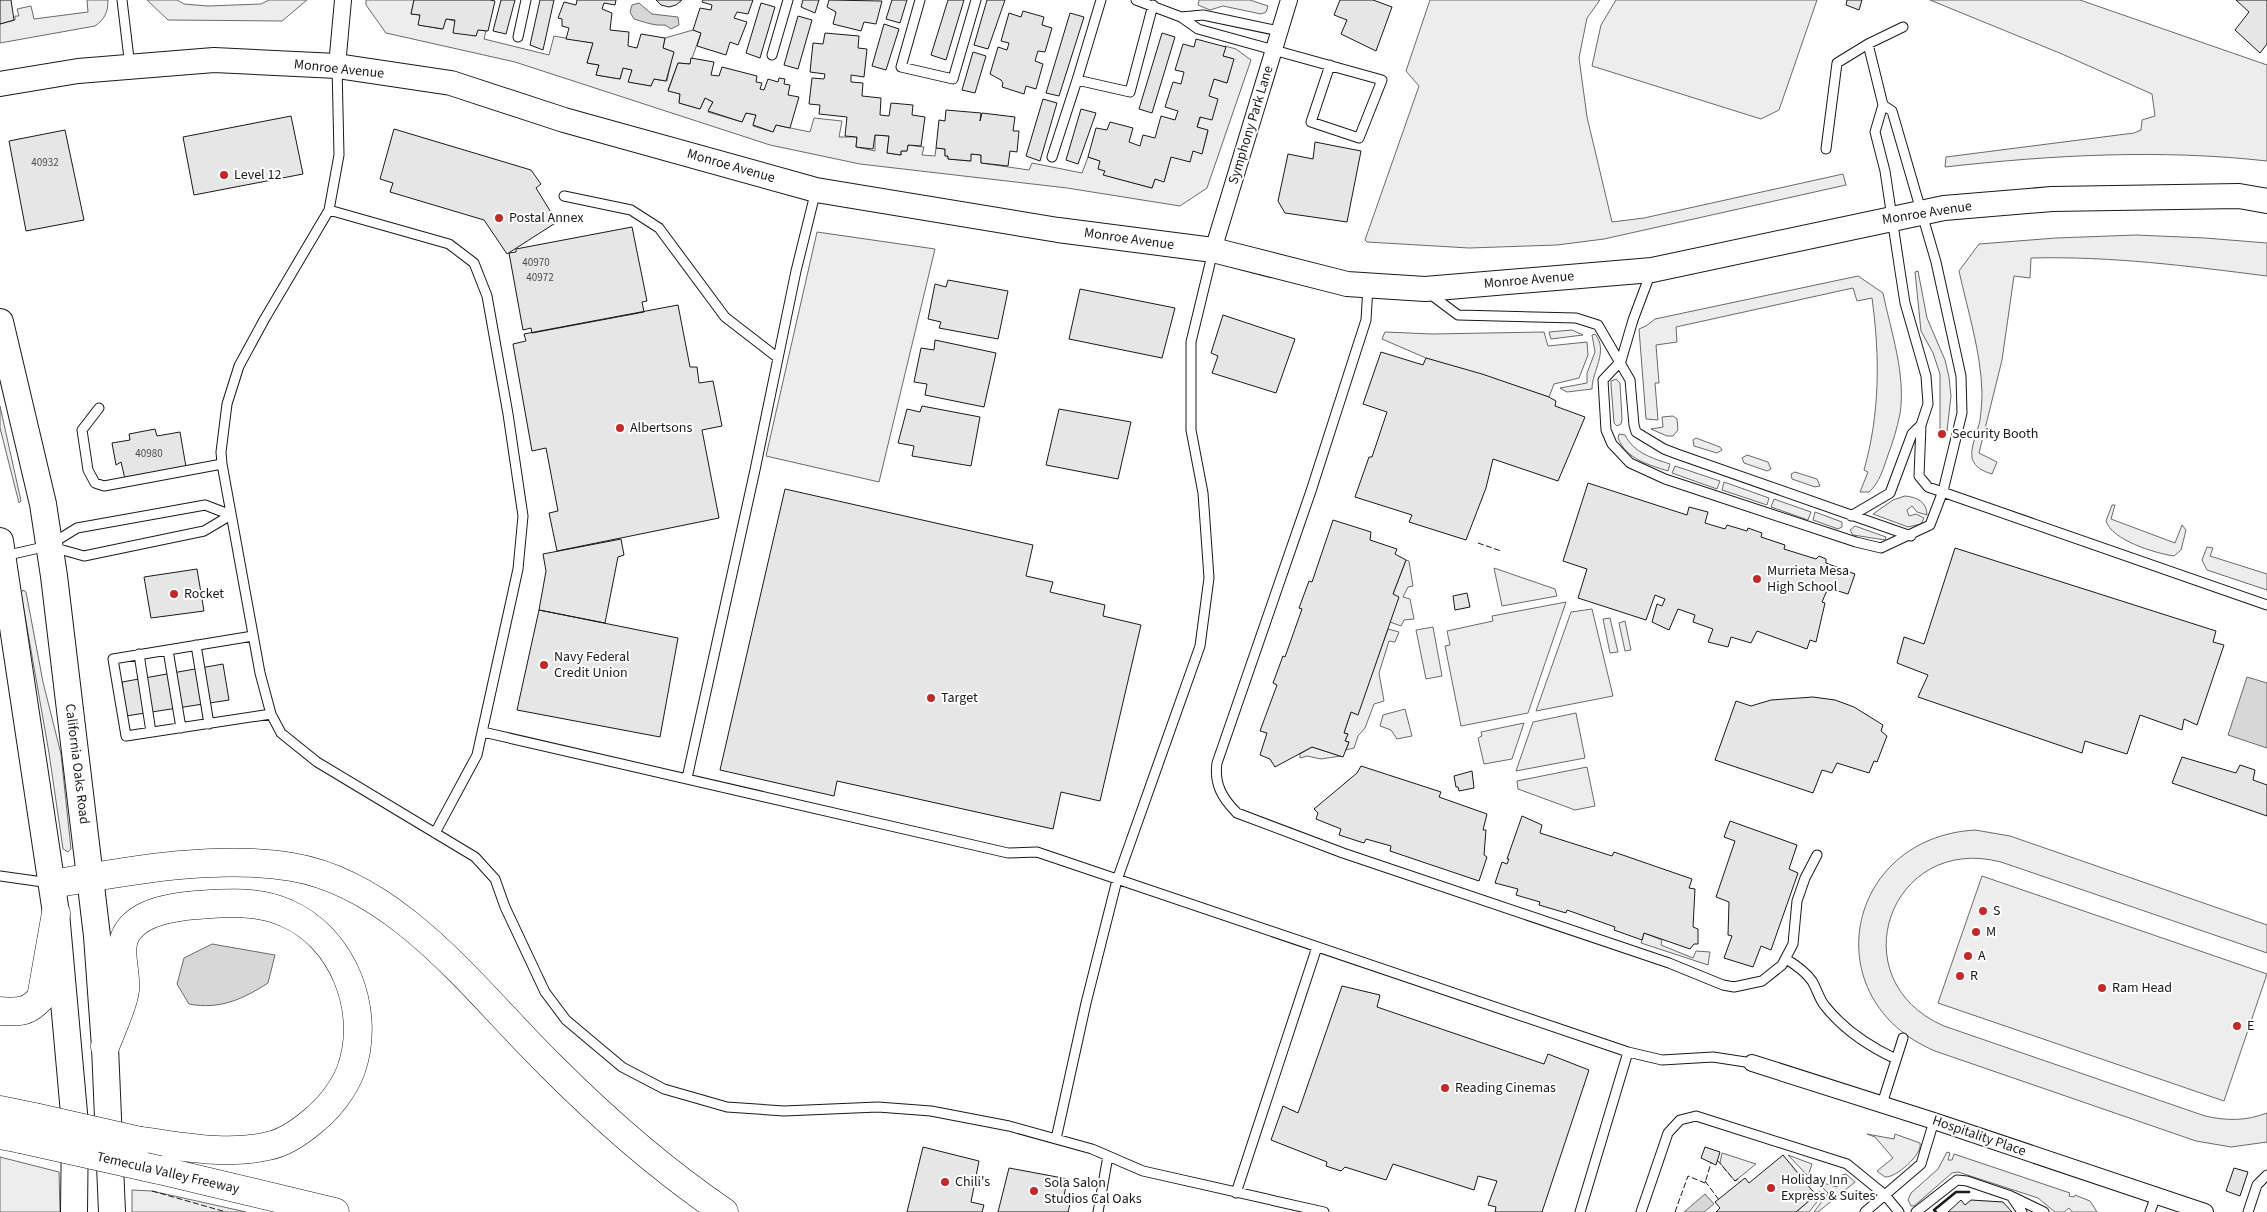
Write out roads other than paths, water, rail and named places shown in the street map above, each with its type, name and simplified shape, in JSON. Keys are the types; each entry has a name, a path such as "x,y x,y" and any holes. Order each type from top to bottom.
{"highway":[{"path":"52,884 91,877 203,863 247,862 293,867 328,876 374,898 436,948 551,1067 601,1114 652,1158 724,1212"},
{"path":"0,1110 18,1130 234,1152 270,1146 299,1133 324,1112 351,1070 355,1049 356,1020 354,1000 347,975 335,952 321,936 287,913 258,904 227,902 186,906 148,914 127,932 122,947 125,992 105,1047"},
{"path":"0,1011 21,1012 32,1008 41,998 56,913"},
{"name":"Temecula Valley Freeway","path":"18,1130 160,1170 335,1212"}],"main road":[{"name":"California Oaks Road","path":"0,322 43,504 91,877 105,1047 112,1212"},
{"path":"1,551 56,913 75,1124 74,1212"}],"street":[{"path":"337,66 344,0"},
{"name":"Symphony Park Lane","path":"1213,250 1289,0"},
{"name":"Monroe Avenue","path":"0,84 78,71 214,60 337,66 451,83 564,120 816,190 1058,230 1213,250 1347,284 1425,290 1652,270 1944,208 2052,199 2239,196 2267,201"},
{"name":"Hospitality Place","path":"1752,1063 1934,1121 2205,1212"}],"lane":[{"path":"122,0 130,67"},
{"path":"518,36 526,0"},
{"path":"772,55 788,0"},
{"path":"920,0 901,67 953,79 976,0"},
{"path":"1052,157 1101,0"},
{"path":"1136,0 1181,17 1198,29 1211,32 1330,65 1382,80 1359,138 1311,122 1330,65"},
{"path":"1077,80 1130,92 1153,6"},
{"path":"1181,17 1203,15 1279,31"},
{"path":"1211,32 1215,17"},
{"path":"1826,149 1837,63 1868,44 1903,28"},
{"path":"1868,44 1883,105 1876,132 1905,304 1926,376 1928,404 1921,425 1918,463 1919,476 1928,487 2267,605"},
{"path":"337,66 339,155 329,210 239,366 227,404 221,452 260,673 271,714 281,733 317,762 475,858 495,879 505,907 545,992 566,1020 622,1068 664,1089 727,1107 784,1111 878,1107 931,1111 1009,1126 1056,1139 1108,1156 1143,1171 1324,1212"},
{"path":"1652,270 1620,361 1603,380 1606,430 1612,444 1630,463 1665,479 1856,542 1881,548 1911,536 1930,525 1942,491 1962,413 1961,376 1936,262 1892,111 1883,105"},
{"path":"687,778 796,271 816,190"},
{"path":"564,196 631,210 658,228 725,317 778,358"},
{"path":"329,210 449,244 474,263 487,296 508,414 523,516 518,569 478,755 435,833"},
{"path":"1056,1139 1086,1003 1117,880 1200,646 1209,578 1203,493 1191,430 1191,342 1213,250"},
{"path":"1368,285 1366,320 1311,491 1217,763 1216,785 1230,806 1238,813 1352,856 1669,963 1723,985 1734,987 1762,981 1782,965 1786,959 1793,944 1797,901 1805,878 1817,855"},
{"path":"1425,290 1458,315 1576,318 1598,325 1630,380 1634,425 1641,436 1664,449 1911,536"},
{"path":"99,408 82,430 88,470 95,483 104,486 222,464"},
{"path":"1851,516 1890,493 1912,434 1921,425"},
{"path":"48,546 77,528 205,505 231,515"},
{"path":"1,551 48,546 84,556 204,531 231,515"},
{"path":"253,636 113,659 126,736 271,714"},
{"path":"196,645 209,724"},
{"path":"168,650 181,728"},
{"path":"139,654 151,732"},
{"path":"482,732 1008,853 1037,852 1628,1052 1662,1060 1713,1056 1752,1063"},
{"path":"0,876 52,884"},
{"path":"1236,1193 1317,947"},
{"path":"1786,959 1803,970 1834,1018 1855,1036 1878,1051 1896,1059"},
{"path":"1882,1104 1903,1038"},
{"path":"1580,1212 1628,1052"},
{"path":"1641,1212 1668,1133 1680,1120 1696,1116 1847,1164 1885,1195 1899,1212"},
{"path":"1865,1212 1921,1164 1934,1121"},
{"path":"1098,1212 1108,1156"},
{"path":"2248,1212 2257,1185 2267,1175"},
{"path":"1916,1212 1957,1180 1967,1181 2011,1196 2044,1212"},
{"path":"2011,1196 2022,1212"},
{"path":"2150,1212 2156,1196"}],"place":[{"name":"Level 12","path":"224,175"},
{"name":"Postal Annex","path":"499,218"},
{"name":"Albertsons","path":"620,428"},
{"name":"Security Booth","path":"1942,434"},
{"name":"Murrieta Mesa High School","path":"1757,579"},
{"name":"Rocket","path":"174,594"},
{"name":"Navy Federal Credit Union","path":"544,665"},
{"name":"Target","path":"931,698"},
{"name":"S","path":"1983,911"},
{"name":"M","path":"1976,932"},
{"name":"A","path":"1968,956"},
{"name":"R","path":"1960,976"},
{"name":"Ram Head","path":"2102,988"},
{"name":"E","path":"2237,1026"},
{"name":"Reading Cinemas","path":"1445,1088"},
{"name":"Chili's","path":"945,1182"},
{"name":"Holiday Inn Express & Suites","path":"1771,1188"},
{"name":"Sola Salon Studios Cal Oaks","path":"1034,1191"}]}
